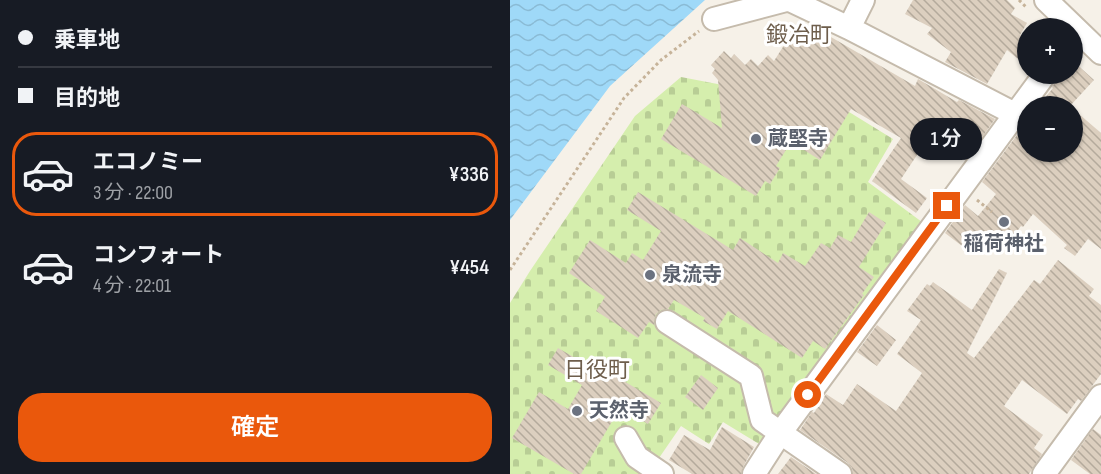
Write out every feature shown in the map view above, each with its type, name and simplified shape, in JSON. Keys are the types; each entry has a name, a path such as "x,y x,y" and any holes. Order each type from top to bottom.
{"street":[{"path":"714,19 788,0 849,28 1015,114"},
{"path":"849,28 863,0"},
{"path":"1046,0 1061,18"},
{"path":"1083,41 1101,53"},
{"path":"754,474 781,432 1038,84"},
{"path":"667,322 751,376 762,420 840,474"},
{"path":"1044,474 1101,396"},
{"path":"626,438 637,457 662,474"}],"path":[{"path":"510,270 624,98 662,60 714,19"}],"green space":[{"path":"681,77 733,87 810,88 893,139 868,182 926,225 764,447 723,422 709,444 681,426 648,474 510,474 510,303 635,116"}],"water":[{"path":"510,0 705,0 610,86 510,220"}],"building":[{"path":"913,0 1007,0 1015,8 1011,14 1018,18 1017,58 1007,50 987,84 945,62 951,52 927,34 932,28 905,14"},
{"path":"800,31 819,42 824,33 915,86 918,79 957,102 959,100 995,119 978,143 958,128 936,159 921,149 901,179 927,198 916,213 872,181 901,138 851,109 820,160 791,142 776,166 780,168 770,184 765,181 756,196 661,139 682,104 722,128 718,80 712,73 715,69 711,65 724,51 731,58 734,54 745,65 751,59 758,66 768,55 774,61 788,39 793,42"},
{"path":"1083,70 1094,80 1079,96 1046,96 1054,84 1083,84"},
{"path":"1083,117 1101,133 1101,249 1088,239 1075,256 1064,248 1067,245 1033,214 1000,254 972,232 962,246 945,233 965,205 978,216 996,194 982,182 1017,135 1017,162 1083,162"},
{"path":"638,192 733,250 740,238 778,263 783,253 805,266 821,243 830,248 838,235 851,242 869,212 886,223 859,267 874,277 862,294 864,295 825,349 813,341 802,358 728,311 717,329 703,321 705,318 674,300 668,309 656,314 654,325 649,322 638,338 596,311 605,297 569,273 590,240 626,263 632,253 643,260 661,231 627,210"},
{"path":"1058,260 1094,289 1089,296 1101,305 1101,374 1081,401 1078,399 1067,414 1022,380 1004,406 1043,435 1034,448 1042,454 1029,474 853,474 848,463 800,430 826,394 843,405 857,384 896,411 922,373 897,354 921,320 907,311 927,284 930,286 933,282 972,310 999,269 1007,273 967,353 974,358 1034,280 1040,284"},
{"path":"877,325 896,340 877,366 857,352"},
{"name":"天然寺","path":"558,348 603,374 605,370 661,403 648,424 626,411 622,416 617,413 581,474 574,474 512,438 539,392 568,409 582,385 548,365"},
{"path":"701,375 718,388 703,410 685,397"},
{"path":"722,427 754,447 741,474 692,474 669,460 684,435 710,450"},
{"path":"1093,429 1101,435 1101,474 1090,474 1071,460"},
{"path":"791,457 816,474 778,474"}],"place":[{"name":"蔵堅寺","path":"756,139"},
{"name":"稲荷神社","path":"1004,222"},
{"name":"泉流寺","path":"650,275"},
{"name":"天然寺","path":"577,411"}],"district":[{"name":"鍛冶町","path":"799,35"},
{"name":"日役町","path":"597,370"}],"route":[{"path":"808,395 947,206"}]}
